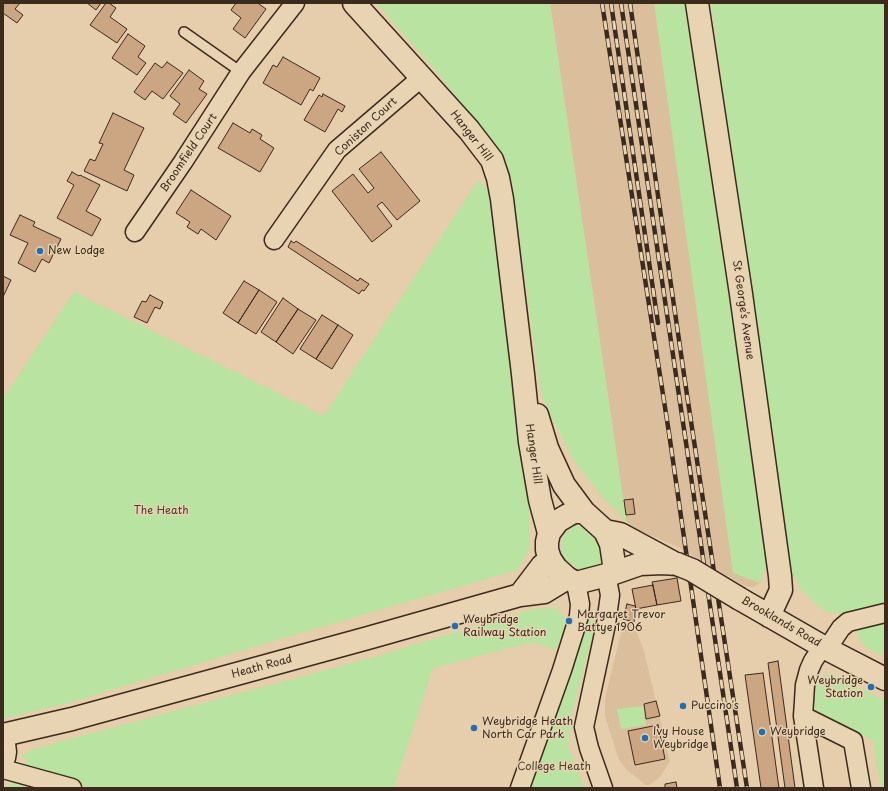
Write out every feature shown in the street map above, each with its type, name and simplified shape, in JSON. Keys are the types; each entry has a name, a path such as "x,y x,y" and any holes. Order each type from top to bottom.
{"main road":[{"name":"Hanger Hill","path":"354,3 469,130 488,153 494,166 502,198 530,442 540,500 549,533"},
{"name":"St George’s Avenue","path":"697,3 741,294 780,576 781,590 769,616"},
{"name":"Hanger Hill","path":"523,374 547,448 564,485 584,512"},
{"path":"610,574 614,564 611,544 604,531 584,512 574,512 558,521 549,533 547,550 550,559 556,568 572,580 610,574 640,564 677,564"},
{"name":"Brooklands Road","path":"604,531 620,534 677,564 692,570 825,648 885,679"},
{"path":"520,594 533,576 550,559"},
{"name":"Heath Road","path":"4,735 72,720 368,638 520,594 544,592 572,580"}],"street":[{"name":"Broomfield Court","path":"135,232 183,162 241,72 295,3"},
{"name":"Coniston Court","path":"274,240 337,150 421,78"},
{"path":"604,788 589,748 584,727 606,624 610,595 610,574"},
{"path":"520,788 562,670 579,616 580,604 572,580"},
{"path":"814,788 803,716 805,685 813,661 841,628 848,622 885,613"},
{"path":"803,716 853,740 861,788"},
{"path":"3,761 6,758 7,752 4,735"},
{"path":"3,769 72,788"}],"lane":[{"path":"184,32 241,72"}],"shaded area":[{"path":"550,3 689,3 767,562 760,583 754,587 745,586 680,548 627,525"},
{"path":"624,621 633,622 644,651 670,761 660,777 651,784 646,785 627,770 619,760 605,716 605,698"}],"green space":[{"path":"376,3 550,3 627,525 619,513 602,497 573,459 545,404 540,388 512,184 506,164 436,71"},
{"path":"654,3 689,3 767,562 760,583 733,573"},
{"path":"711,3 885,3 885,605 840,615 839,613 828,613 816,604 801,589 793,575 786,551"},
{"name":"The Heath","path":"478,180 490,192 493,199 530,511 530,549 517,570 68,703 3,719 3,399 74,292 324,416"},
{"path":"575,526 581,526 590,531 600,541 605,554 597,567 582,571 568,562 563,556 561,549 564,535 569,529"},
{"path":"556,608 565,617 564,633 555,650 533,642 433,668 394,788 93,788 25,767 27,760 21,757 30,750 374,657 533,609"},
{"name":"College Heath","path":"587,618 595,621 595,626 571,716 568,746 584,788 527,788"},
{"path":"885,622 885,656 866,648 856,635 860,629"},
{"path":"831,673 885,701 885,788 881,788 873,741 814,709 814,690 819,674 823,677"},
{"path":"644,706 646,725 621,729 617,709"},
{"path":"22,779 53,788 8,788 9,784"}],"building":[{"path":"3,3 20,3 15,9 23,15 17,23 3,13"},
{"path":"87,3 101,3 96,10"},
{"path":"106,3 109,3 116,8 110,17 127,29 117,43 90,25"},
{"path":"236,3 260,3 259,4 266,9 245,38 233,29 241,18 231,10"},
{"path":"128,34 145,46 138,57 146,63 137,75 112,58"},
{"path":"283,57 320,78 313,91 310,89 301,105 263,83 273,65 277,67"},
{"path":"167,62 183,73 163,99 152,91 145,100 134,92 155,63 162,68"},
{"path":"189,70 204,81 199,89 207,94 186,123 173,114 180,104 170,96"},
{"path":"323,94 345,106 342,112 338,109 325,132 304,120 319,95 322,97"},
{"path":"113,113 144,128 124,170 134,175 127,191 84,171 90,159 95,161 103,144 99,143"},
{"path":"233,123 250,133 252,129 262,135 260,139 274,148 260,172 218,148"},
{"path":"381,152 420,201 397,220 382,202 377,206 392,226 372,242 332,191 353,174 368,193 374,188 359,169"},
{"path":"72,172 100,185 86,211 101,219 92,236 57,218 74,185 67,181"},
{"path":"191,190 231,216 216,240 201,229 198,234 187,227 190,222 176,213"},
{"name":"New Lodge","path":"20,215 35,222 33,226 61,239 49,263 42,259 35,272 18,263 28,243 10,235"},
{"path":"291,241 294,243 296,241 358,281 360,278 369,284 364,291 362,290 359,294 288,247"},
{"path":"3,276 11,280 3,297"},
{"path":"244,281 259,290 238,323 223,313"},
{"path":"259,290 277,302 256,334 238,323"},
{"path":"150,295 163,302 160,309 155,307 147,323 134,317 142,301 146,302"},
{"path":"283,298 298,309 276,342 261,332"},
{"path":"298,309 316,320 293,354 276,342"},
{"path":"322,315 338,325 316,359 300,349"},
{"path":"338,325 353,335 332,369 316,359"},
{"path":"633,499 635,514 626,515 624,500"},
{"path":"677,578 681,601 657,605 652,582"},
{"path":"653,585 657,605 636,609 632,589"},
{"path":"627,604 635,606 634,622 623,619"},
{"name":"Weybridge","path":"778,661 795,788 785,788 768,663"},
{"name":"Weybridge","path":"763,673 779,788 761,788 745,675"},
{"path":"656,701 660,716 646,719 644,704"},
{"name":"Ivy House Weybridge","path":"658,725 665,759 635,765 628,731"},
{"path":"676,782 677,788 665,788 665,784"}],"railway":[{"path":"602,3 669,433 720,788"},
{"path":"611,3 658,323"},
{"path":"621,3 737,788"},
{"path":"630,3 687,395 747,788"}],"place":[{"name":"New Lodge","path":"40,251"},
{"name":"Margaret Trevor Battye 1906","path":"569,621"},
{"name":"Weybridge Railway Station","path":"455,626"},
{"name":"Weybridge Station","path":"871,687"},
{"name":"Puccino's","path":"683,706"},
{"name":"Weybridge Heath North Car Park","path":"474,728"},
{"name":"Weybridge","path":"762,732"},
{"name":"Ivy House Weybridge","path":"645,738"}]}
